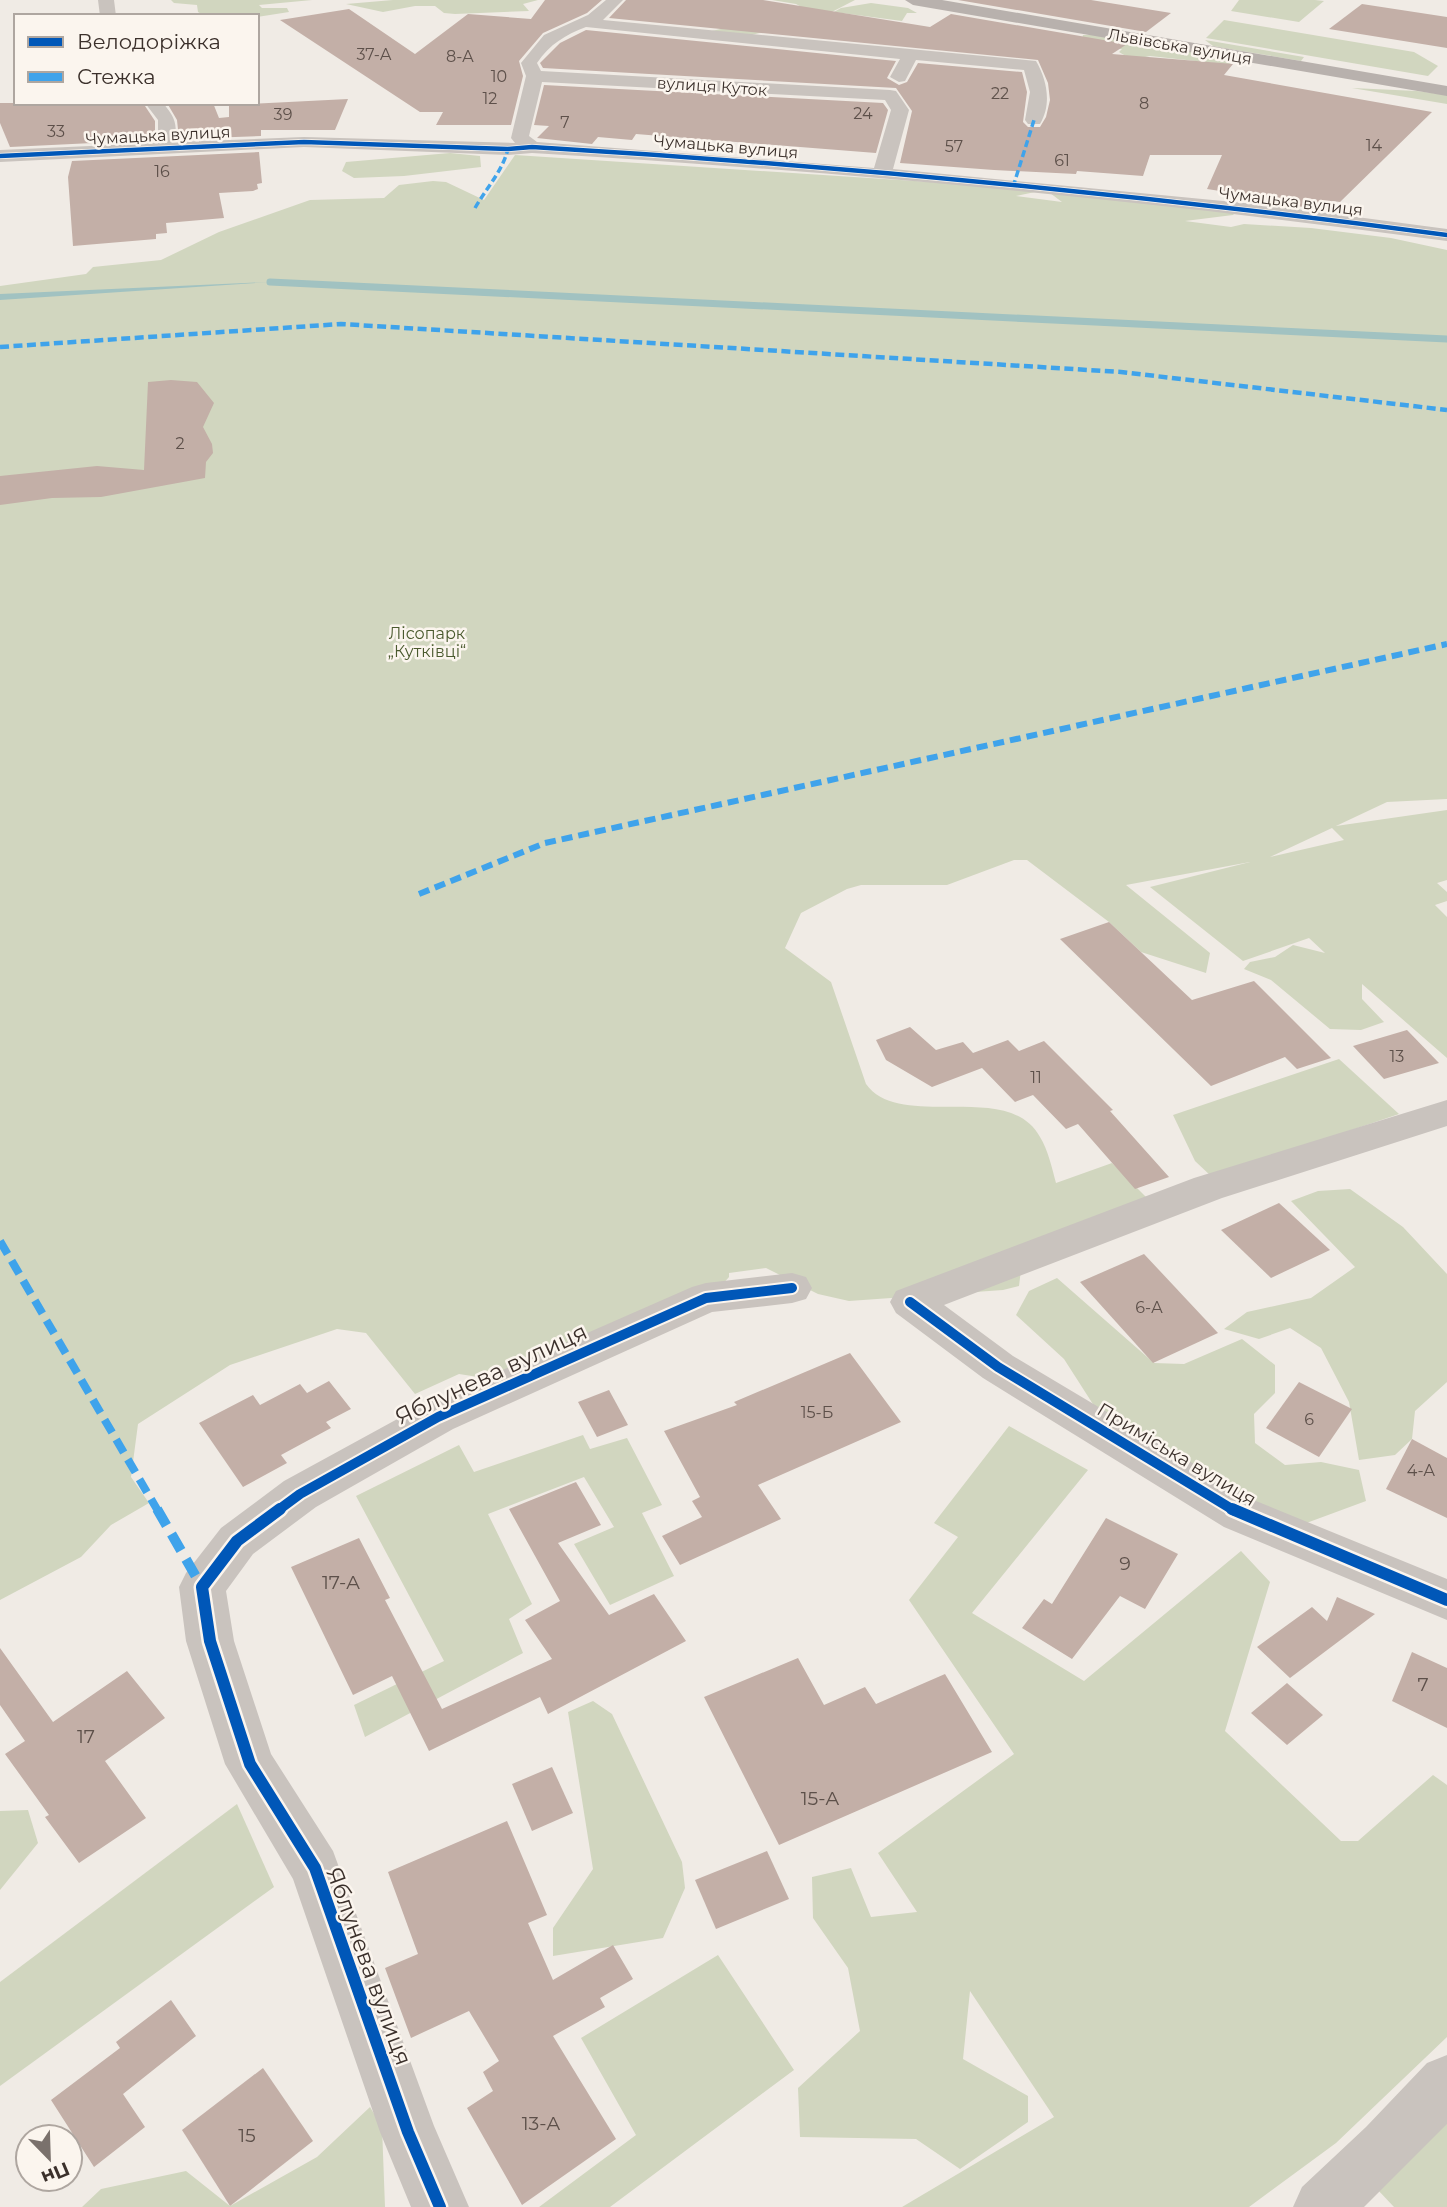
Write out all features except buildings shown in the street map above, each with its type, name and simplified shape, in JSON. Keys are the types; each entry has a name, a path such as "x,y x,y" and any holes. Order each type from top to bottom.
{"main road":[{"name":"Львівська вулиця","path":"913,0 1447,92"}],"street":[{"path":"532,147 520,138 535,76 529,62 538,46 551,34 587,23 615,0"},
{"path":"587,23 1030,65 1040,85 1039,108 1034,120"},
{"path":"882,174 900,110 890,95 911,55"},
{"name":"вулиця Куток","path":"535,76 890,95"},
{"path":"156,105 167,119 167,148"},
{"name":"Чумацька вулиця","path":"0,156 304,142 508,149 532,147 882,174 1274,212 1447,235"},
{"name":"Приміська вулиця","path":"1447,1113 1208,1188 910,1302 998,1367 1240,1514 1447,1600"},
{"name":"Яблунева вулиця","path":"440,2207 408,2132 315,1868 250,1765 210,1641 202,1587 237,1541 300,1493 438,1417 706,1298 792,1288"},
{"path":"1322,2207 1387,2147 1447,2083"}],"green space":[{"path":"171,0 312,0 259,5 262,8 287,8 289,12 259,17 259,14 202,14 198,12 197,5 174,3"},
{"path":"393,0 538,0 523,4 529,11 455,14 444,13 435,6 415,6 383,12 346,4"},
{"path":"772,0 855,0 822,17 740,38 707,32 807,10 796,4"},
{"path":"1239,0 1324,1 1299,22 1231,11"},
{"path":"871,3 908,8 917,13 907,13 902,21 834,12 841,8"},
{"path":"1224,20 1414,52 1438,66 1428,76 1206,38"},
{"path":"1083,35 1221,57 1232,65 1150,56 1130,57 1119,52 1122,49 1097,48 1082,39"},
{"path":"1205,40 1304,57 1301,61 1224,48 1213,46"},
{"path":"1352,88 1447,95 1447,104"},
{"path":"450,153 480,156 481,167 404,176 354,178 342,171 346,162"},
{"name":"Лісопарк „Кутківці“","path":"515,155 976,185 1035,192 1016,196 1062,202 1050,193 1237,211 1233,215 1185,221 1231,227 1244,224 1311,228 1391,238 1447,250 1447,799 1387,802 1336,826 1447,810 1447,880 1437,883 1447,892 1447,901 1435,905 1447,917 1447,1058 1362,984 1362,999 1384,1022 1361,1030 1330,1029 1271,980 1244,969 1250,962 1275,957 1293,945 1325,953 1309,938 1243,961 1150,887 1250,862 1126,885 1210,953 1206,973 1141,952 1109,922 1027,860 1014,860 947,885 861,885 847,889 801,913 785,948 831,982 866,1084 882,1098 903,1104 980,1107 1005,1111 1025,1120 1040,1137 1048,1153 1056,1183 1112,1163 1147,1198 1024,1245 1019,1286 1003,1290 849,1301 818,1294 766,1268 729,1273 721,1286 504,1381 459,1374 415,1394 366,1333 337,1329 230,1365 138,1424 131,1477 149,1503 111,1525 81,1557 0,1600 0,286 86,274 93,267 161,260 219,232 310,200 384,198 399,185 433,181 446,182 484,200","holes":["1332,828 1344,840 1270,857"]},
{"path":"1339,1059 1399,1114 1212,1177 1195,1161 1173,1115"},
{"path":"1350,1189 1403,1227 1447,1274 1447,1382 1415,1411 1412,1439 1395,1455 1359,1460 1349,1402 1321,1348 1290,1328 1259,1339 1224,1329 1247,1312 1311,1298 1355,1267 1291,1201 1318,1191"},
{"path":"1057,1278 1154,1363 1184,1364 1242,1339 1275,1365 1275,1393 1254,1414 1255,1443 1285,1465 1321,1462 1359,1470 1366,1501 1301,1525 1225,1493 1098,1412 1064,1359 1016,1315 1029,1291"},
{"path":"1009,1426 1088,1470 972,1613 1084,1681 1241,1551 1270,1582 1225,1731 1341,1841 1358,1841 1433,1775 1447,1785 1447,2037 1336,2143 1249,2207 902,2207 1054,2117 970,1991 963,2059 1028,2096 1028,2122 960,2169 916,2139 800,2137 798,2088 860,2031 848,1968 813,1918 812,1877 851,1868 871,1917 917,1912 878,1853 1014,1754 909,1600 958,1537 934,1523"},
{"path":"583,1435 590,1449 627,1438 662,1505 642,1513 674,1576 610,1605 574,1544 614,1527 584,1477 488,1514 532,1604 509,1619 523,1653 365,1737 354,1705 444,1661 356,1496 459,1445 474,1472"},
{"path":"593,1701 612,1714 682,1862 685,1888 663,1938 553,1956 553,1928 593,1869 568,1712"},
{"path":"237,1804 274,1887 0,2086 0,1982"},
{"path":"28,1810 38,1843 0,1890 0,1811"},
{"path":"718,1955 794,2070 610,2207 539,2207 636,2135 581,2038"},
{"path":"370,2107 382,2127 385,2207 82,2207 101,2189 186,2171 230,2206 317,2157"},
{"path":"1447,2121 1447,2207 1394,2207 1377,2189"}],"water":[{"path":"270,282 0,300 0,294"}],"waterway":[{"path":"270,282 1447,339"}],"marked path":[{"path":"1013,187 1034,120"},
{"path":"475,208 490,182 503,169 508,149"},
{"path":"0,347 341,324 1121,372 1447,410"},
{"path":"419,894 545,843 1447,644"},
{"path":"0,1241 202,1587"}],"cycle path":[{"path":"0,156 304,142 508,149 532,147 882,174 1274,212 1447,235"},
{"path":"440,2207 408,2132 315,1868 250,1764 210,1641 202,1587 237,1541 300,1494 438,1417 706,1298 792,1288"},
{"path":"910,1302 998,1367 1240,1514 1447,1600"}]}
